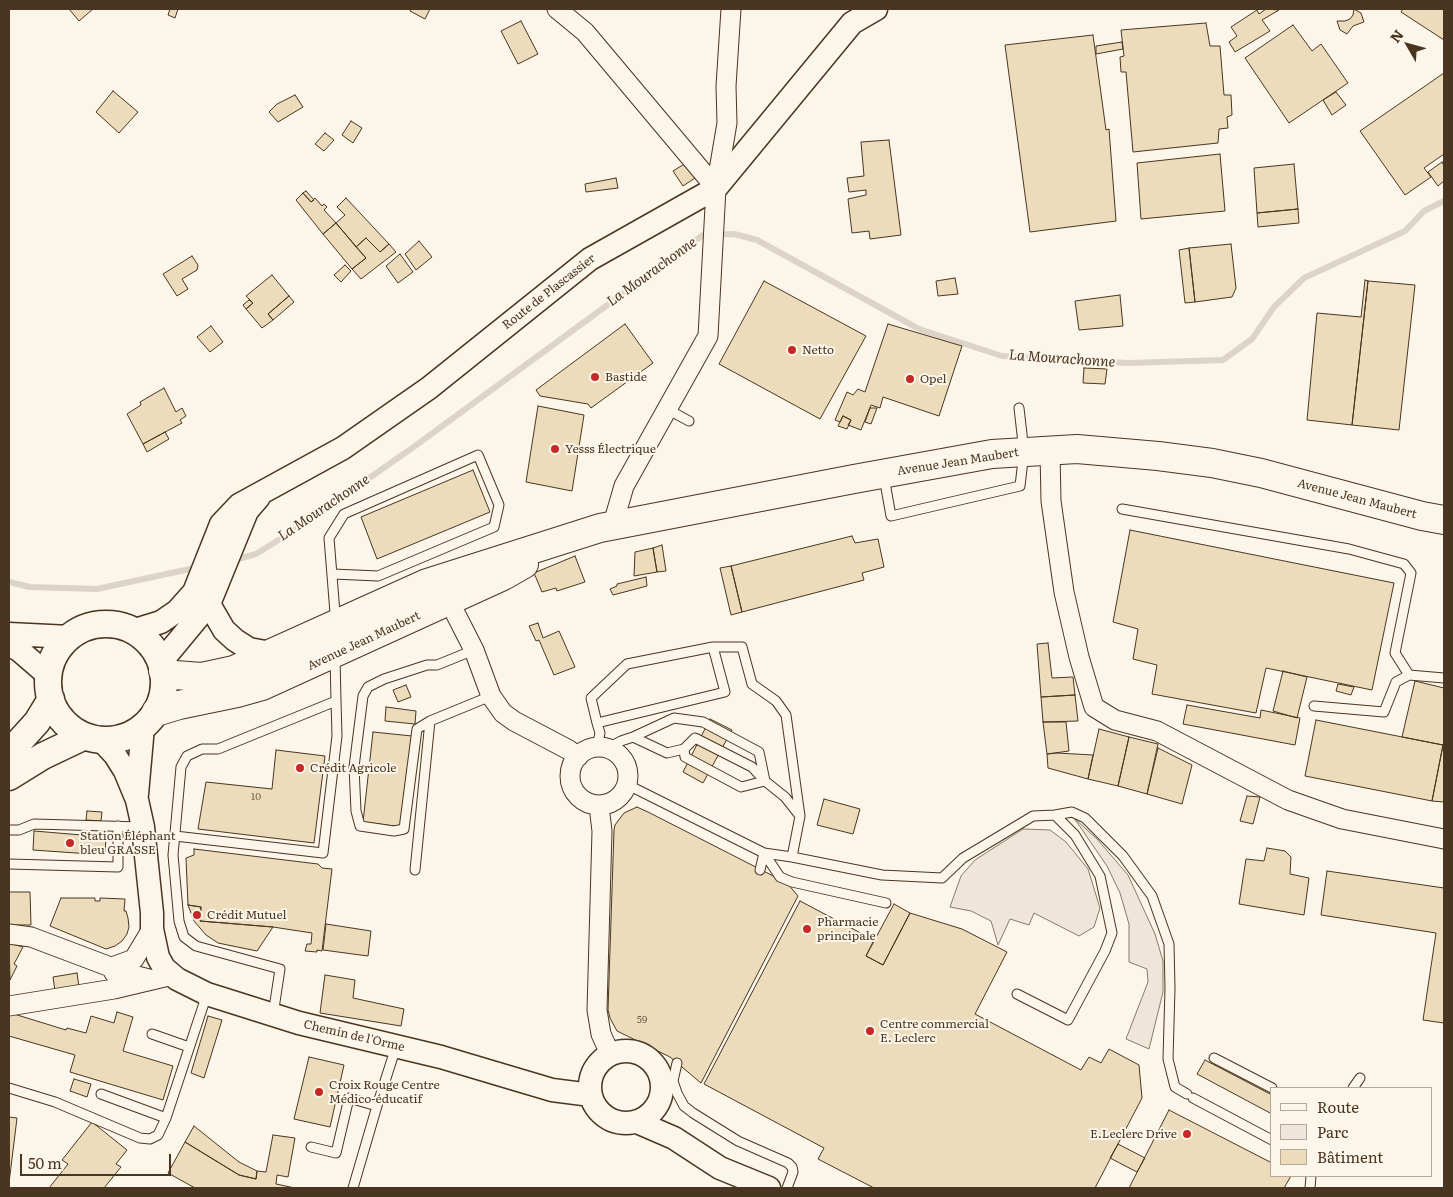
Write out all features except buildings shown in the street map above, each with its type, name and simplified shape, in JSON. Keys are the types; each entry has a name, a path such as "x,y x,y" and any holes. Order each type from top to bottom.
{"main road":[{"name":"Avenue Jean Maubert","path":"149,719 179,705 262,686 333,636 427,583 496,560 613,524 992,454 1037,451 1111,451 1212,463 1261,473 1422,516 1444,520"},
{"name":"Avenue Jean Maubert","path":"162,667 175,675 202,678 234,670 272,653 449,601 503,576 561,541"},
{"path":"9,750 37,722 50,688 52,662 60,648 70,637 82,630 100,625 120,626 132,631 154,649 162,667 163,692 149,719 130,735 116,739 93,738 74,730 64,722 56,711 50,688"},
{"path":"9,777 43,756 93,738"}],"street":[{"path":"557,9 585,32 716,188"},
{"path":"613,524 624,486 708,336 716,188 727,122 726,86 731,9"},
{"name":"Route de Plascassier","path":"162,667 202,595 215,535 221,524 239,504 343,448 429,388 590,259 716,188 852,23 876,9"},
{"path":"1037,451 1051,501 1064,592 1079,657 1094,707 1115,720 1157,731 1288,800 1342,819 1444,839"},
{"name":"Route de Plascassier","path":"202,595 218,583 247,511 264,491"},
{"name":"Route de Plascassier","path":"132,631 161,622 177,611 194,592 202,595"},
{"path":"202,595 224,630 235,640 248,649 272,653"},
{"path":"449,601 474,650 491,696 503,713 578,757"},
{"path":"9,634 70,637"},
{"path":"9,644 20,651 50,688"},
{"path":"137,800 149,719"},
{"path":"93,738 115,755 125,771 137,800"},
{"path":"603,748 617,752 627,767 629,776 624,794 617,800 599,806 589,804 580,799 573,790 570,772 573,763 587,750 603,748"},
{"name":"Chemin de l'Orme","path":"137,800 143,827 152,929 158,958 164,968 164,978 273,1016 441,1057 552,1090 591,1094"},
{"path":"599,806 602,831 597,1010 602,1034 610,1054"},
{"path":"112,967 134,959 152,929"},
{"path":"9,934 31,937 129,974 164,978"},
{"path":"112,967 115,976 114,989"},
{"path":"9,1006 114,989 164,978"},
{"path":"633,1051 644,1055 654,1062 660,1072 663,1084 662,1095 657,1106 648,1116 637,1122 615,1121 604,1115 596,1106 591,1094 590,1082 594,1071 601,1061 610,1054 633,1051"},
{"path":"657,1106 674,1138"},
{"path":"637,1122 674,1138 720,1168 769,1188"}],"lane":[{"path":"884,474 891,516 1020,486 1037,451 1019,408"},
{"path":"668,409 689,421"},
{"path":"175,836 323,853 337,736 333,636 335,613 329,538 344,514 478,455 499,505 494,527 378,576 333,574"},
{"path":"1122,509 1349,549 1404,564 1411,573 1395,653 1408,675"},
{"path":"597,723 725,692 713,647"},
{"path":"764,781 759,752 703,722 674,718 633,737 603,748 591,698 627,664 713,647 742,647 752,684 776,701 786,715 800,816 792,857"},
{"path":"474,650 437,665 426,665 384,679 368,687 363,696 354,767 356,811 360,826 394,831 404,829 417,729 430,721 491,696"},
{"path":"1314,706 1384,712 1396,682 1408,675 1444,678"},
{"path":"273,1016 280,969 196,946 184,937 179,921 173,856 181,767 188,756 202,749 218,749 336,701"},
{"path":"415,870 430,721"},
{"path":"633,737 667,753 684,749 695,738 752,767 764,781 784,797 800,816"},
{"path":"684,749 685,757 741,787 764,781"},
{"path":"628,785 764,853 882,875 942,878 964,858 1033,816 1072,812 1085,818 1123,856 1152,896 1169,944 1168,1059 1175,1086 1270,1139"},
{"path":"1017,994 1068,1020 1105,951 1112,933 1100,876 1075,834 1055,815"},
{"path":"9,830 19,830 34,824 143,827"},
{"path":"9,864 118,867 118,826"},
{"path":"760,870 764,853"},
{"path":"764,853 780,877 886,903"},
{"path":"9,1088 54,1102 140,1138 150,1139 158,1135 166,1118 208,994"},
{"path":"152,1034 189,1047"},
{"path":"353,1188 396,1046"},
{"path":"1214,1058 1270,1087"},
{"path":"677,1063 673,1081 684,1106 738,1141 792,1166 793,1172 786,1188"},
{"path":"1354,1087 1360,1078"},
{"path":"101,1094 166,1118"},
{"path":"311,1147 336,1153 349,1098 377,1106"}],"green space":[{"path":"1074,818 1097,839 1128,875 1155,934 1163,961 1163,992 1149,1049 1126,1039 1148,982 1147,969 1129,962 1129,924 1120,893 1107,866"},
{"path":"1023,829 1050,830 1066,842 1088,869 1100,908 1094,927 1079,936 1034,913 1029,925 1010,919 998,945 991,921 971,911 950,907 961,876 975,860"}],"waterway":[{"name":"La Mourachonne","path":"231,561 256,554 298,528 415,446 703,235 734,234 757,240 919,329 1002,356 1128,363 1223,360 1252,339 1274,307 1304,278 1405,231 1424,211 1444,201"},
{"name":"La Mourachonne","path":"9,582 30,587 97,589 199,567"}],"place":[{"name":"Netto","path":"792,350"},
{"name":"Bastide","path":"595,377"},
{"name":"Opel","path":"910,379"},
{"name":"Yesss Électrique","path":"555,449"},
{"name":"Crédit Agricole","path":"300,768"},
{"name":"Station Éléphant bleu GRASSE","path":"70,843"},
{"name":"Crédit Mutuel","path":"197,915"},
{"name":"Pharmacie principale","path":"807,929"},
{"name":"Centre commercial E. Leclerc","path":"870,1031"},
{"name":"Croix Rouge Centre Médico-éducatif","path":"319,1092"},
{"name":"E.Leclerc Drive","path":"1187,1134"}]}
